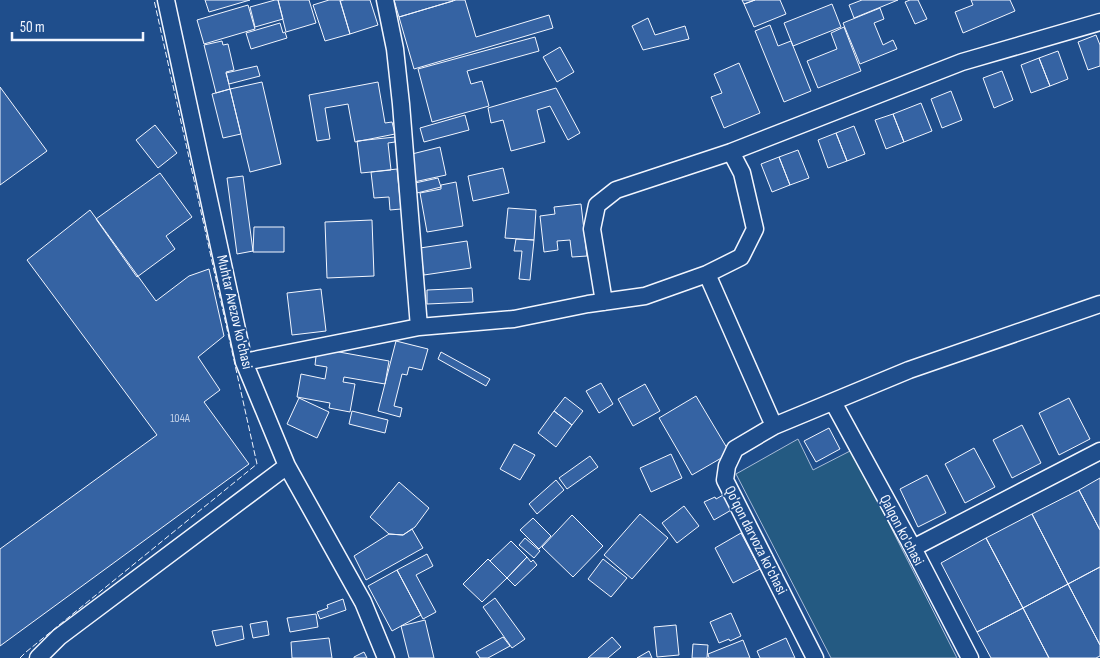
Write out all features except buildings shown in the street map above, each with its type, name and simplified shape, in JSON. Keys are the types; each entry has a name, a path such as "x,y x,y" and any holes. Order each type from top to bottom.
{"street":[{"name":"Muhtar Avezov ko'chasi","path":"166,0 244,362 287,466 363,602 386,658"},
{"path":"385,0 395,50 400,95 419,327"},
{"path":"604,302 592,229 597,205 616,190 731,152 962,62 1100,22"},
{"path":"244,362 419,327 514,320 588,304 645,296 707,274 740,257 755,229 742,173 731,152"},
{"path":"707,274 774,426"},
{"name":"Qo'qon darvoza ko'chasi","path":"816,658 726,480 727,466 735,449 774,426 909,370 1100,304"},
{"name":"Qalqon ko'chasi","path":"833,402 913,548 970,658"},
{"path":"913,548 1100,451"},
{"path":"38,658 59,637 287,466"}],"shaded area":[{"path":"798,439 813,470 852,450 957,658 831,658 736,474"}],"fence":[{"path":"20,658 257,464 154,0"}]}
